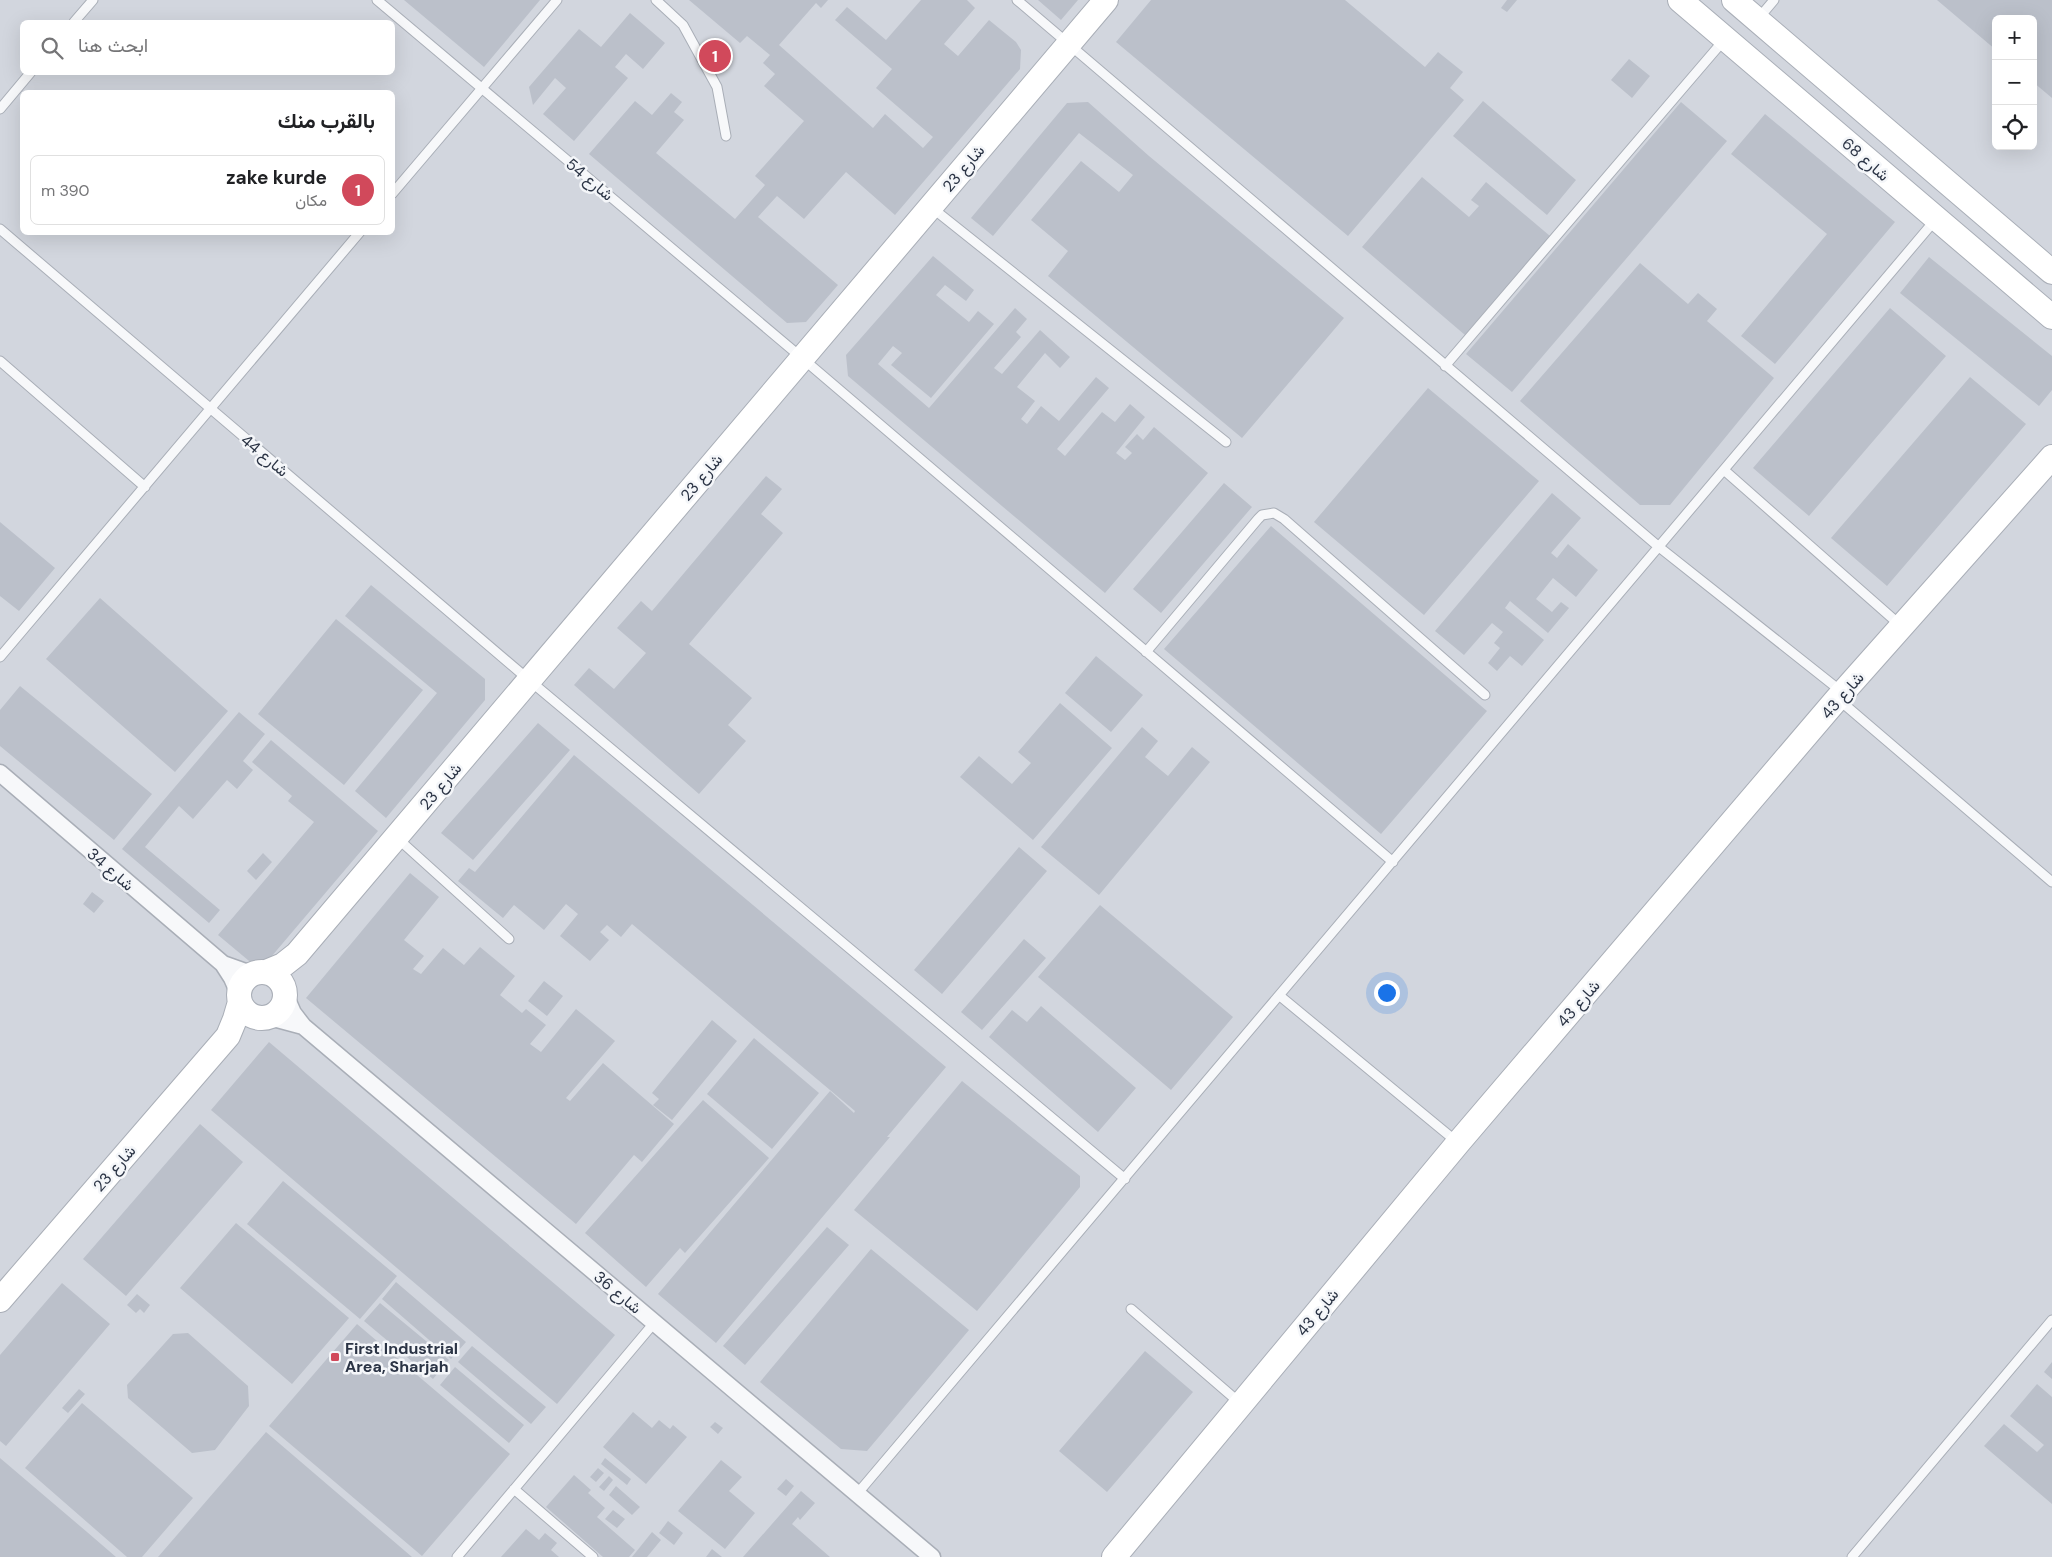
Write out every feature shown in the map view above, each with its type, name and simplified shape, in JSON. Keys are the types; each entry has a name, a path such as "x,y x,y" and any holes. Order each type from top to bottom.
{"street":[{"name":"شارع 23","path":"258,973 283,965 297,954 1106,0"},
{"name":"شارع 68","path":"1680,0 2052,317"},
{"path":"1734,0 2052,272"},
{"name":"شارع 43","path":"1114,1557 1458,1143 1840,696 2052,457"},
{"name":"شارع 34","path":"0,773 222,964 232,978 239,998"},
{"name":"شارع 23","path":"286,993 297,954"},
{"name":"شارع 34","path":"222,964 258,973"},
{"path":"258,973 278,978 286,993 280,1010 264,1018 251,1016 244,1010 239,998 240,986 258,973"},
{"name":"شارع 36","path":"286,993 293,1013 304,1026 932,1557"},
{"name":"شارع 23","path":"0,1300 228,1036 235,1019 239,998"},
{"name":"شارع 23","path":"228,1036 264,1018"},
{"name":"شارع 36","path":"264,1018 277,1019 304,1026"}],"lane":[{"path":"76,20 93,0"},
{"name":"شارع 54","path":"377,0 802,358 1393,862"},
{"path":"395,190 557,0"},
{"path":"656,0 683,25 717,87 726,136"},
{"path":"1017,0 1659,547 1840,696 2052,882"},
{"path":"1757,20 1774,0"},
{"path":"1445,366 1725,38"},
{"path":"0,108 28,75"},
{"path":"931,206 1226,442"},
{"path":"857,1494 1936,218"},
{"name":"شارع 44","path":"0,229 529,680 1125,1179"},
{"path":"0,657 357,235"},
{"path":"0,361 145,487"},
{"path":"1724,470 1902,626"},
{"path":"1146,652 1258,519 1262,515 1274,513 1284,519 1486,695"},
{"path":"396,837 510,939"},
{"path":"1280,996 1458,1143"},
{"path":"1131,1309 1241,1404"},
{"path":"1852,1557 2052,1320"},
{"path":"456,1557 654,1323"},
{"path":"514,1489 593,1557"}],"shaded area":[{"path":"0,0 2052,0 2052,1557 0,1557"}],"building":[{"path":"404,0 540,0 484,67"},
{"path":"689,0 828,0 821,8 816,3 779,45 873,128 885,114 923,148 933,137 876,88 892,69 835,20 847,7 886,40 921,0 967,0 975,8 944,44 958,56 989,20 1016,42 1021,50 1020,69 895,215 846,172 804,219 777,196 758,217 838,285 806,322 787,323 589,154 635,101 652,115 671,93 682,102 674,112 684,120 656,153 735,219 765,185 755,176 804,121 764,86 775,74 763,63 770,55 747,36 740,43"},
{"path":"1038,0 1078,0 1061,20"},
{"path":"1151,0 1345,0 1425,67 1438,52 1463,72 1450,88 1464,100 1348,236 1116,42"},
{"path":"1507,0 1517,0 1507,12 1501,8"},
{"path":"1937,0 2052,0 2052,98 2037,85 2037,15 1992,15 1992,47"},
{"path":"630,13 665,43 643,69 626,54 615,67 628,78 574,141 543,114 566,88 555,78 533,105 529,87 579,29 601,47"},
{"path":"1629,59 1650,76 1632,98 1611,80"},
{"path":"1483,101 1576,180 1547,215 1453,136"},
{"path":"1088,102 1149,156 1344,318 1242,438 1048,276 1068,251 1031,220 1081,161 1119,192 1133,175 1079,133 993,236 971,218 1067,103"},
{"path":"1681,102 1727,141 1512,392 1466,354"},
{"path":"1765,114 1895,222 1775,364 1741,336 1827,234 1731,154"},
{"path":"1422,177 1469,217 1479,206 1471,200 1486,182 1550,236 1465,335 1362,247"},
{"path":"933,256 974,290 966,301 945,285 936,295 969,322 978,311 994,324 931,398 891,365 902,353 893,346 878,364 929,408 1015,308 1027,319 1016,332 1021,337 994,368 1002,374 1040,330 1070,357 1060,368 1045,353 1017,387 1035,401 1021,419 1027,424 1041,406 1059,421 1096,377 1109,388 1057,449 1065,456 1102,412 1115,422 1130,404 1145,417 1116,453 1125,460 1132,453 1125,447 1137,434 1143,440 1154,427 1208,473 1105,593 848,376 846,355"},
{"path":"1929,257 2052,356 2052,390 2039,406 1900,293"},
{"path":"1640,263 1688,304 1698,293 1717,309 1707,321 1774,378 1670,505 1640,505 1520,401"},
{"path":"1890,308 1946,356 1809,516 1753,468"},
{"path":"1970,377 2026,424 1887,586 1831,538"},
{"path":"1428,388 1539,481 1424,615 1314,522"},
{"path":"766,476 782,489 761,514 783,533 689,644 752,698 728,725 746,741 699,794 574,685 589,668 614,689 646,653 617,628 641,601 652,611"},
{"path":"1224,483 1252,507 1161,613 1133,589"},
{"path":"1552,493 1581,518 1551,553 1557,558 1568,544 1598,570 1576,597 1553,578 1536,599 1552,612 1561,602 1569,608 1548,633 1510,601 1505,608 1544,640 1522,666 1510,656 1497,671 1488,663 1500,648 1494,643 1503,632 1492,623 1464,655 1435,631"},
{"path":"0,522 55,568 19,611 0,596"},
{"path":"1271,526 1487,711 1381,834 1164,649"},
{"path":"371,585 485,679 485,700 386,818 355,791 437,693 345,616"},
{"path":"100,598 228,711 175,772 46,659"},
{"path":"336,619 423,690 344,785 258,714"},
{"path":"1096,656 1143,695 1111,732 1065,693"},
{"path":"20,686 152,794 114,840 0,746 0,710"},
{"path":"1060,703 1112,748 1033,840 960,777 979,756 1012,784 1031,763 1018,752"},
{"path":"239,712 265,734 243,761 253,770 237,789 227,780 193,819 179,806 145,847 220,910 209,923 122,849"},
{"path":"538,723 570,750 473,860 441,833"},
{"path":"1142,727 1158,741 1145,757 1168,776 1192,747 1210,762 1099,895 1041,847"},
{"path":"271,740 378,831 260,970 218,935 314,822 288,801 292,796 252,762"},
{"path":"574,755 946,1067 887,1137 890,1137 716,1343 658,1294 830,1091 854,1113 855,1111 632,924 621,937 607,925 600,932 609,940 590,961 560,936 578,914 566,904 544,930 514,905 503,918 458,881 469,868 475,872"},
{"path":"1019,847 1047,871 942,994 914,970"},
{"path":"263,853 272,862 256,880 247,871"},
{"path":"410,873 439,897 404,940 424,956 413,969 421,974 443,948 464,965 480,947 515,976 500,995 522,1013 526,1009 546,1025 530,1044 541,1052 576,1009 615,1041 566,1098 570,1101 603,1063 674,1124 642,1162 634,1155 576,1224 306,998"},
{"path":"92,892 104,901 94,913 83,904"},
{"path":"1100,905 1233,1017 1171,1090 1038,977"},
{"path":"1024,939 1046,958 982,1030 961,1012"},
{"path":"544,981 563,996 547,1016 528,1001"},
{"path":"1041,1006 1136,1088 1098,1132 989,1037 1012,1010 1027,1022"},
{"path":"712,1020 737,1041 672,1120 653,1105 659,1099 652,1093"},
{"path":"754,1038 819,1093 772,1149 707,1094"},
{"path":"269,1042 615,1335 557,1404 211,1110"},
{"path":"962,1081 1080,1176 1080,1187 977,1311 854,1210"},
{"path":"703,1100 769,1158 685,1253 680,1248 646,1287 585,1233"},
{"path":"200,1124 243,1162 126,1296 83,1259"},
{"path":"283,1181 397,1276 360,1319 247,1224"},
{"path":"236,1223 349,1318 292,1384 180,1288"},
{"path":"827,1227 849,1245 745,1365 723,1346"},
{"path":"871,1249 969,1330 867,1451 841,1449 760,1382"},
{"path":"396,1282 466,1342 451,1359 382,1299"},
{"path":"62,1283 110,1324 6,1446 0,1441 0,1355"},
{"path":"137,1294 150,1305 144,1313 140,1309 136,1313 127,1305"},
{"path":"380,1303 449,1360 433,1379 364,1321"},
{"path":"357,1324 510,1454 422,1556 269,1426"},
{"path":"188,1333 248,1386 249,1406 215,1450 192,1453 128,1398 127,1385 173,1334"},
{"path":"472,1346 546,1407 531,1424 458,1362"},
{"path":"1145,1351 1193,1392 1107,1492 1059,1451"},
{"path":"2052,1362 2052,1379 2044,1372"},
{"path":"455,1367 524,1425 509,1443 440,1385"},
{"path":"2037,1384 2052,1397 2052,1504 1984,1446 2004,1424 2037,1452 2044,1445 2010,1416"},
{"path":"79,1389 85,1394 68,1413 62,1408"},
{"path":"82,1403 193,1498 142,1557 127,1557 25,1468"},
{"path":"633,1412 652,1428 659,1420 670,1429 673,1425 687,1437 646,1484 603,1447"},
{"path":"715,1422 723,1428 718,1434 710,1427"},
{"path":"266,1432 412,1557 158,1557"},
{"path":"0,1458 87,1532 116,1557 0,1557"},
{"path":"605,1458 631,1479 627,1485 601,1464"},
{"path":"721,1460 742,1477 729,1491 755,1513 725,1549 678,1511"},
{"path":"598,1468 604,1473 596,1482 590,1477"},
{"path":"574,1475 591,1490 588,1493 605,1508 597,1517 635,1550 629,1557 603,1557 546,1507"},
{"path":"609,1476 613,1480 604,1491 599,1487"},
{"path":"786,1479 794,1486 786,1496 777,1489"},
{"path":"616,1486 640,1507 632,1515 609,1495"},
{"path":"801,1491 815,1503 800,1520 798,1517 792,1524 830,1557 743,1557"},
{"path":"613,1510 625,1519 617,1528 605,1519"},
{"path":"668,1521 683,1533 674,1545 659,1533"},
{"path":"526,1529 539,1540 545,1533 557,1543 551,1550 559,1557 501,1557"},
{"path":"652,1532 661,1540 647,1557 632,1557"},
{"path":"712,1549 722,1557 706,1557"}],"place":[{"name":"zake kurde","path":"715,56"},
{"name":"First Industrial Area, Sharjah","path":"335,1357"}]}
